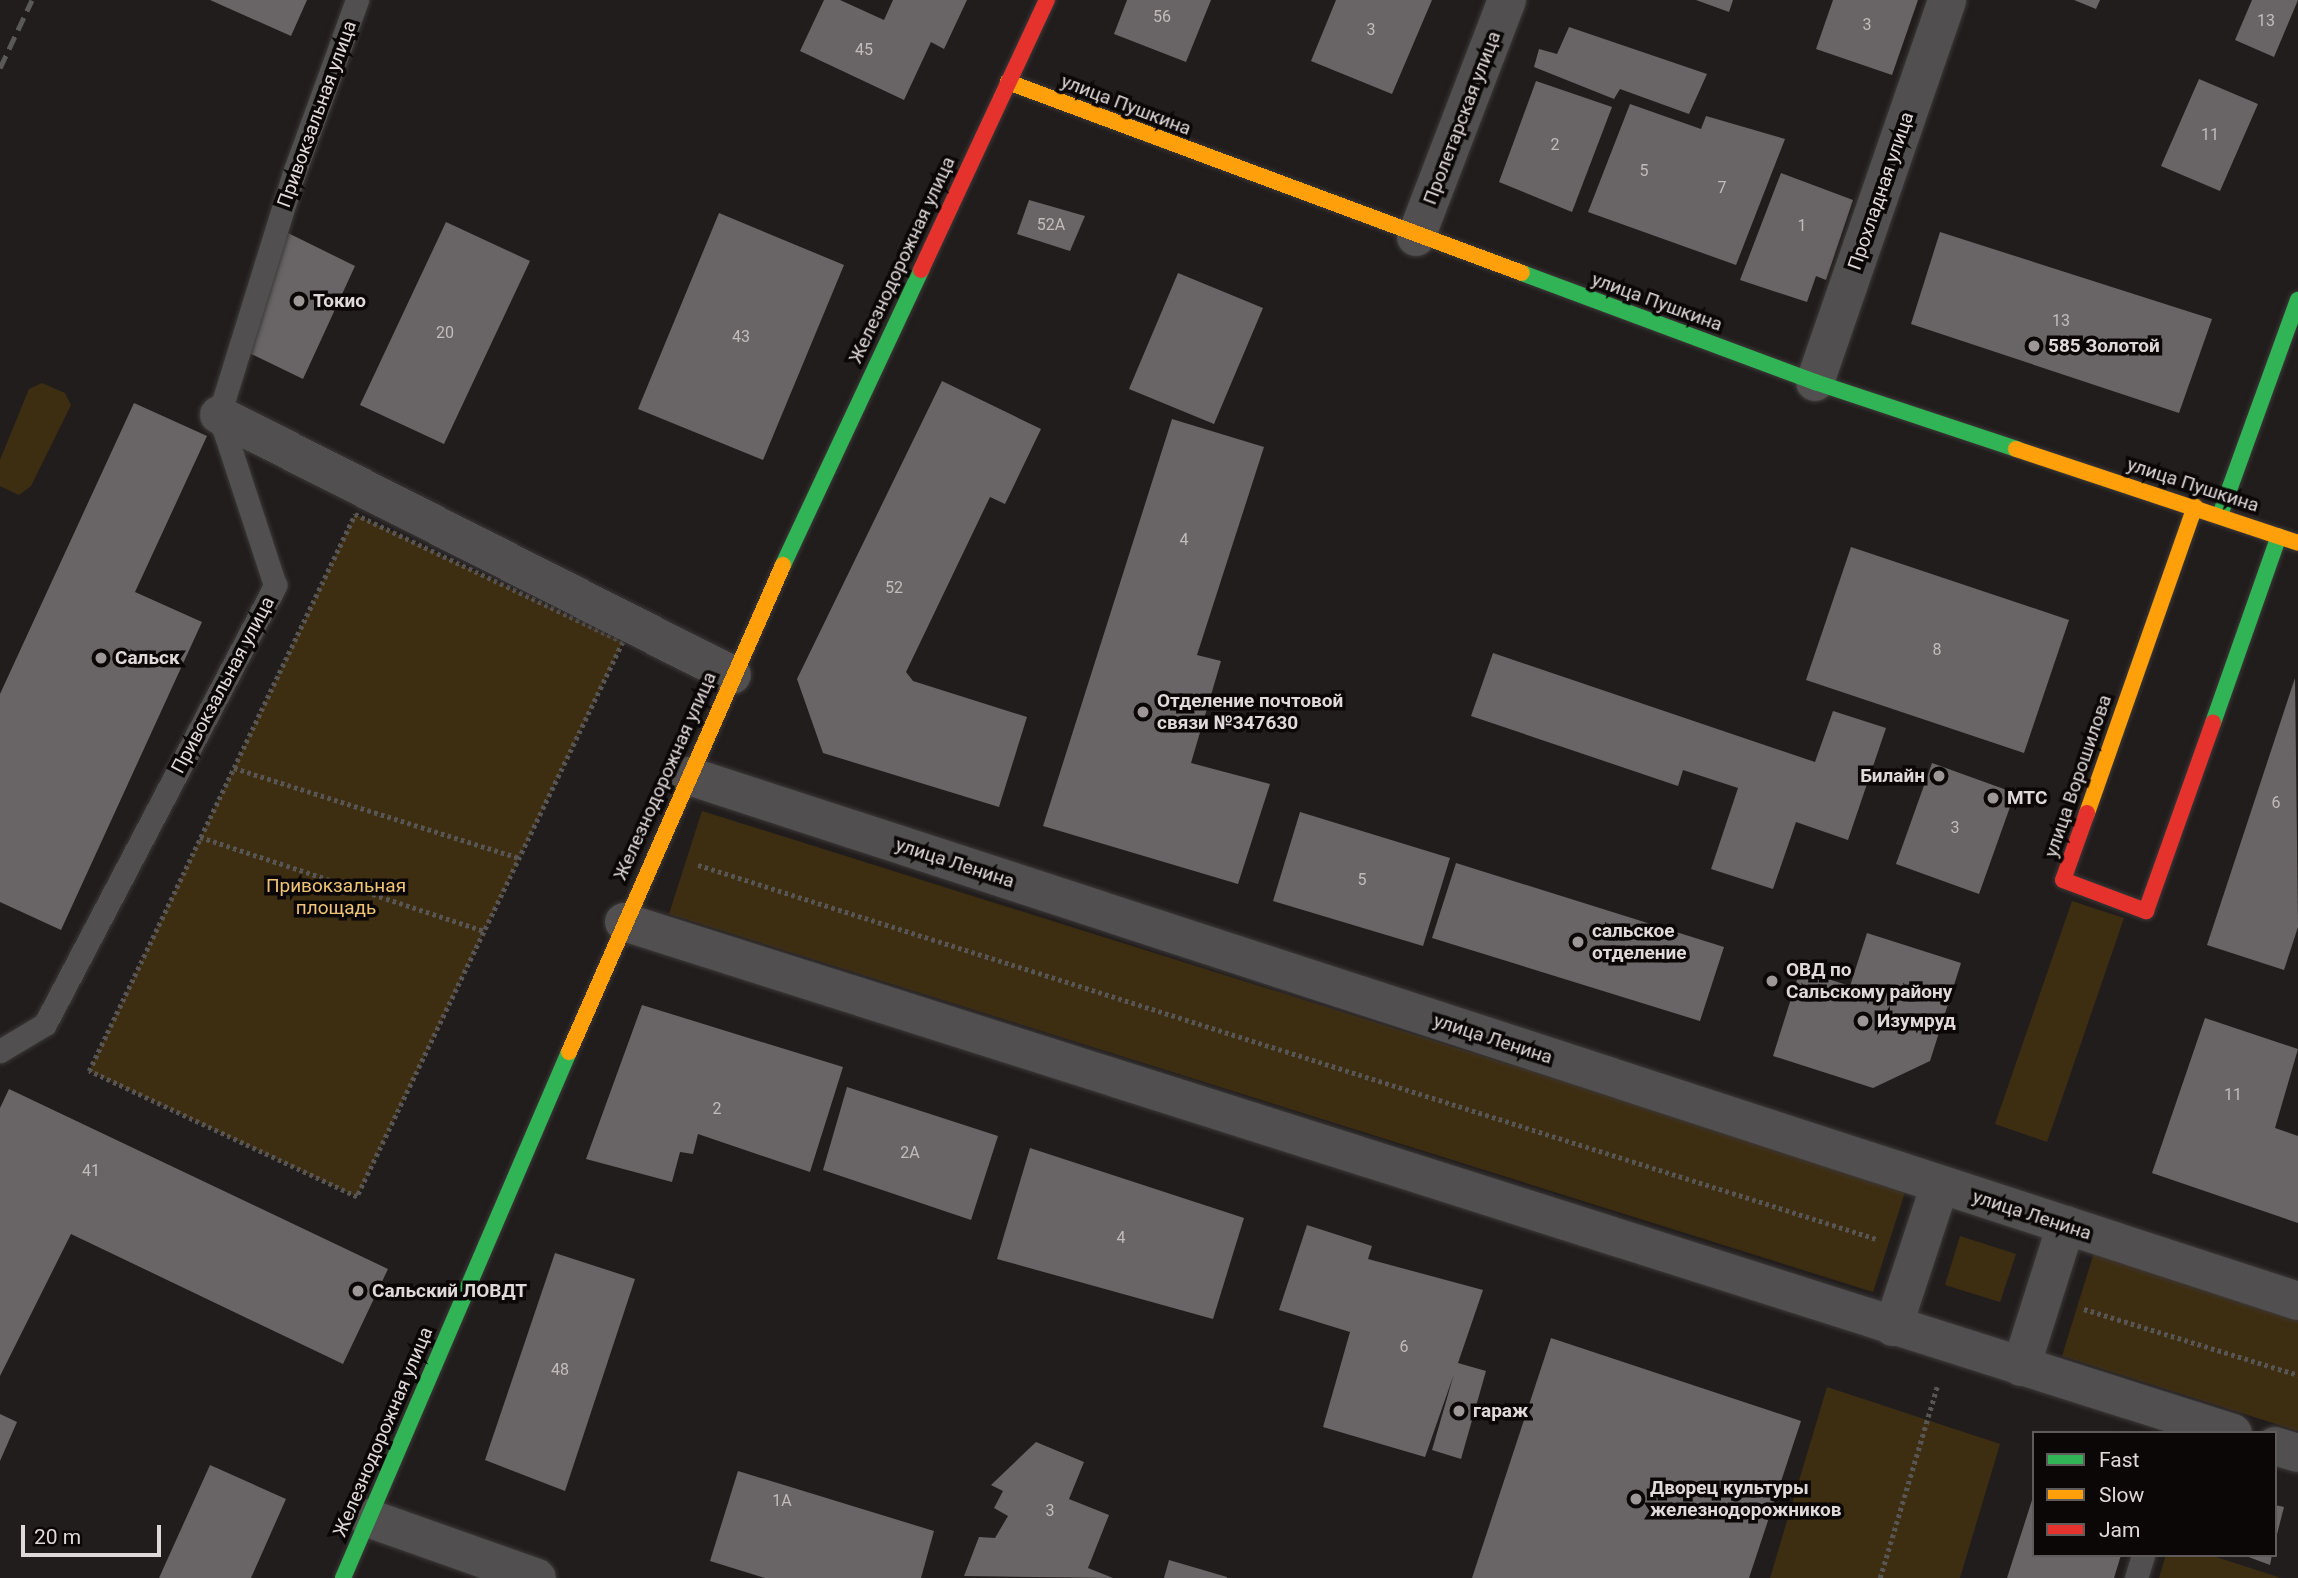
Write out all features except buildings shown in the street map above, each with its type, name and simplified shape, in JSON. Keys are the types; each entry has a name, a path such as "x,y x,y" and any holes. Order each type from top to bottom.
{"main road":[{"name":"Железнодорожная улица","path":"343,1578 732,675 1047,0"},
{"name":"улица Пушкина","path":"1008,82 1416,237 1815,382 2195,506 2298,543"},
{"path":"2220,515 2298,300"},
{"name":"улица Ворошилова","path":"2195,506 2063,880 2146,911 2279,536"}],"street":[{"name":"Пролетарская улица","path":"1416,237 1507,0"},
{"name":"Прохладная улица","path":"1815,382 1947,0"},
{"path":"219,415 732,675"},
{"name":"улица Ленина","path":"690,776 2298,1301"},
{"path":"624,922 2227,1431"},
{"path":"1894,1327 1940,1185"},
{"path":"2021,1367 2066,1226"},
{"path":"2277,1447 2298,1453"},
{"path":"369,1518 537,1578"}],"lane":[{"name":"Привокзальная улица","path":"0,1051 45,1024 275,585 219,415 293,173 357,0"},
{"path":"2136,1578 2142,1557"}],"path":[{"path":"355,514 623,642 357,1197 89,1071 234,768 355,514"},
{"path":"234,768 519,858"},
{"path":"200,837 484,931"},
{"path":"655,851 1918,1252"},
{"path":"2043,1296 2298,1375"},
{"path":"1880,1578 1950,1345"}],"green space":[{"path":"42,383 65,393 71,405 31,486 19,495 0,486 0,460 29,389"},
{"name":"Привокзальная площадь","path":"355,514 623,642 357,1197 89,1071"},
{"path":"702,811 1906,1189 1873,1292 669,914"},
{"path":"2072,901 2124,918 2047,1142 1995,1124"},
{"path":"1960,1236 2016,1254 2000,1302 1945,1285"},
{"path":"2096,1246 2298,1310 2298,1431 2062,1356"},
{"path":"1827,1387 2000,1444 1960,1578 1770,1578"},
{"path":"2165,1557 2216,1557 2281,1578 2159,1578"}],"railway":[{"path":"0,68 32,0"}],"traffic: fast":[{"path":"783,565 921,270"},
{"path":"1522,273 1815,382 2016,449"},
{"path":"2220,515 2298,300"},
{"path":"2213,723 2279,536"},
{"path":"343,1578 569,1052"}],"traffic: slow":[{"path":"1008,82 1522,273"},
{"path":"2016,449 2298,543"},
{"path":"2087,813 2195,506"},
{"path":"569,1052 783,565"}],"traffic: jam":[{"path":"921,270 1047,0"},
{"path":"2087,813 2063,880 2146,911 2213,723"}],"place":[{"name":"Токио","path":"299,301"},
{"name":"585 Золотой","path":"2034,346"},
{"name":"Сальск","path":"101,658"},
{"name":"Отделение почтовой связи №347630","path":"1143,712"},
{"name":"Билайн","path":"1939,776"},
{"name":"МТС","path":"1993,798"},
{"name":"сальское отделение","path":"1578,942"},
{"name":"ОВД по Сальскому району","path":"1772,981"},
{"name":"Изумруд","path":"1863,1021"},
{"name":"Сальский ЛОВДТ","path":"358,1291"},
{"name":"гараж","path":"1459,1411"},
{"name":"Дворец культуры железнодорожников","path":"1636,1499"}]}
